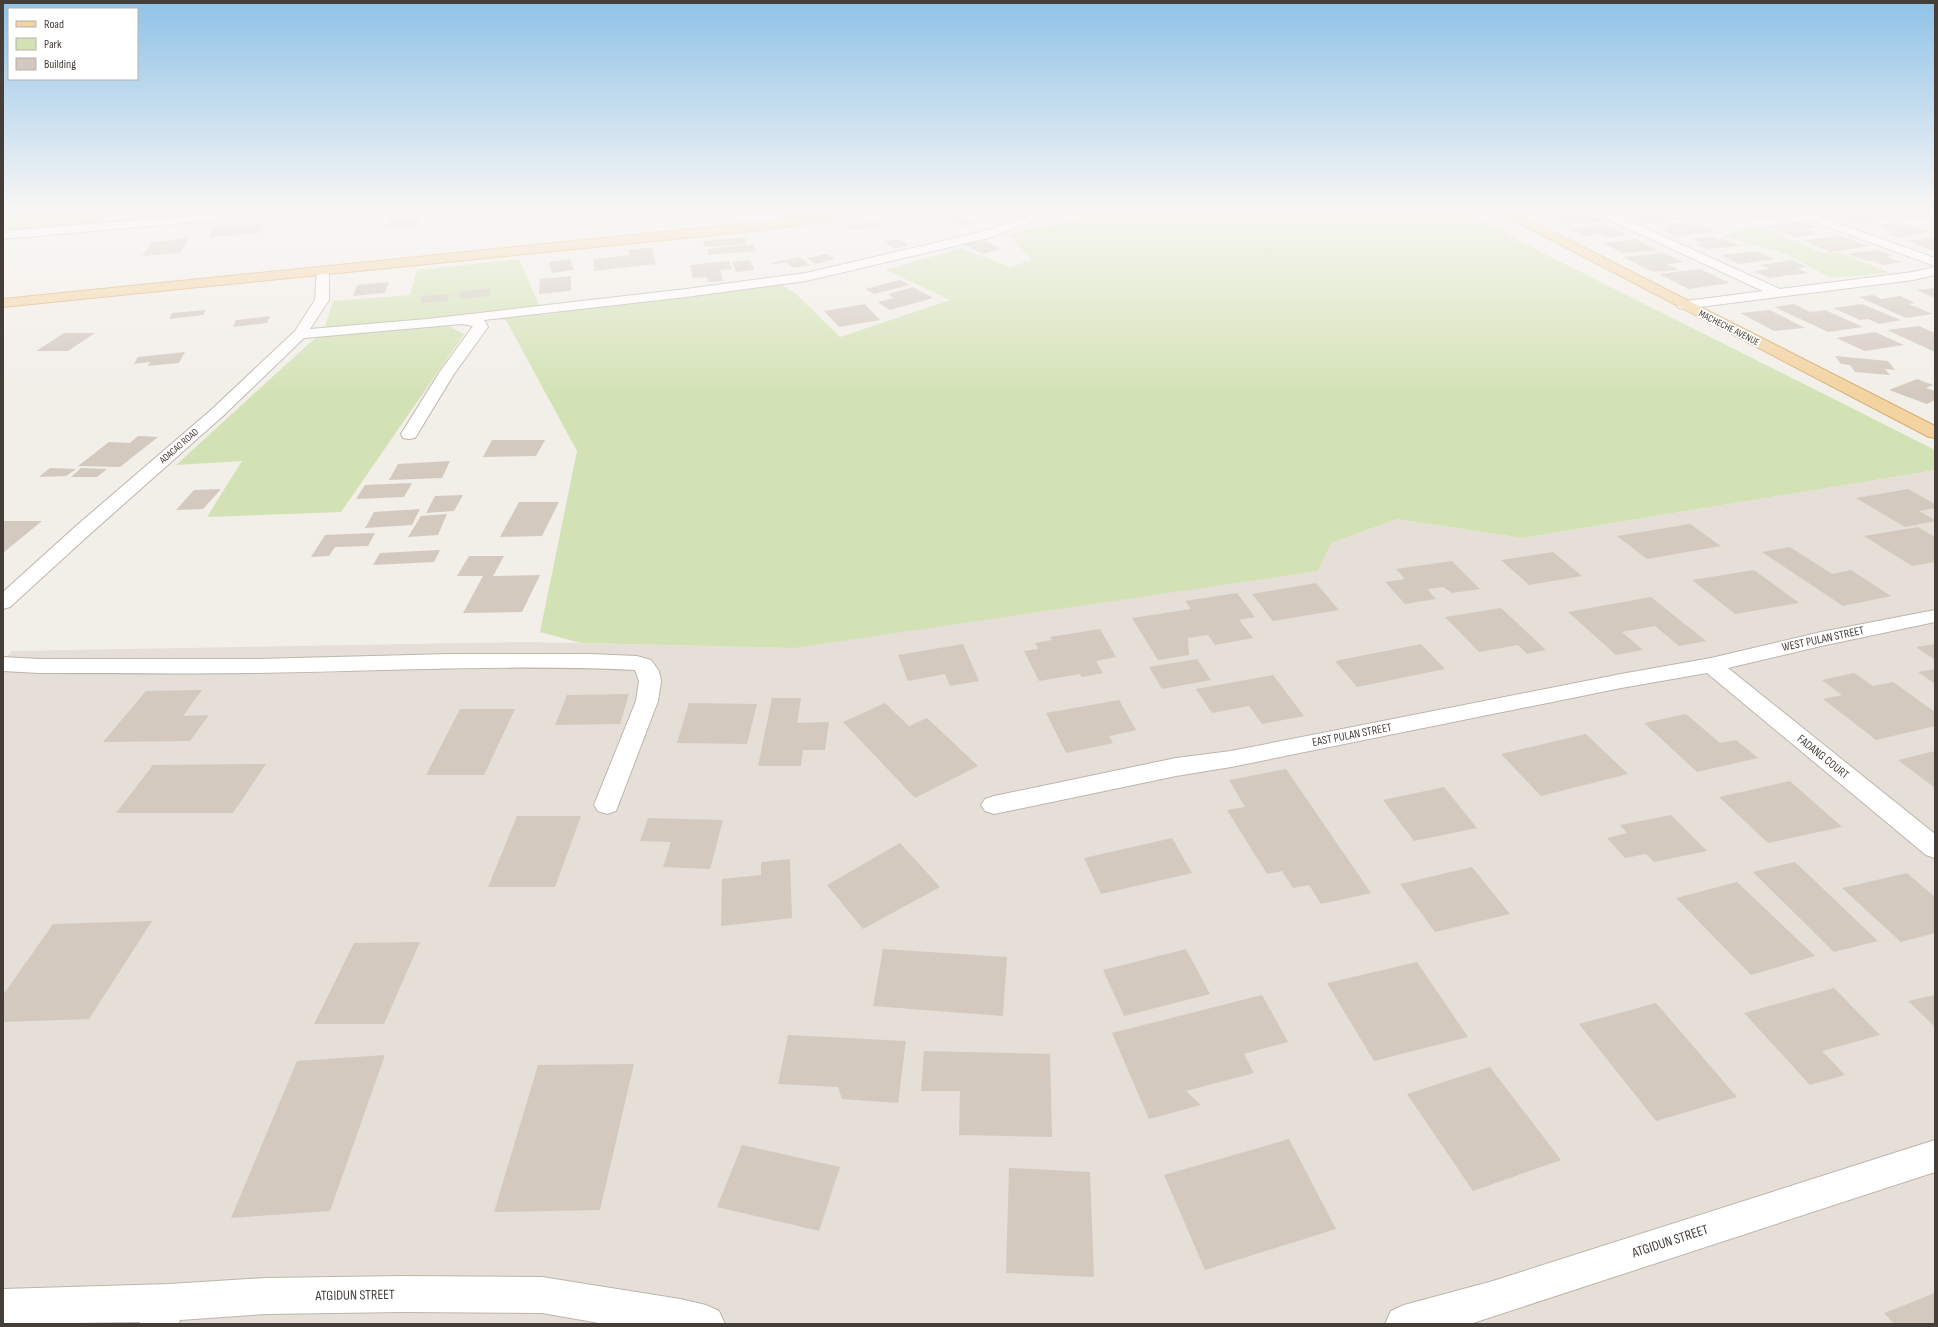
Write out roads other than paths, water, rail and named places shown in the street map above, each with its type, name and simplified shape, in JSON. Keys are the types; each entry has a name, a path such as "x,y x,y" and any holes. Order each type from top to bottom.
{"main road":[{"path":"3,303 304,272"},
{"name":"MACHECHE AVENUE","path":"1621,272 1935,433"}],"street":[{"name":"ADACAO ROAD","path":"3,603 83,530 217,413 300,334 322,300 323,272"},
{"path":"300,334 430,322 686,293 806,277 828,272"},
{"path":"1732,272 1778,293"},
{"path":"1684,305 1913,276 1931,272"},
{"path":"409,434 447,373 481,327 479,324 469,320 430,322"},
{"name":"WEST PULAN STREET","path":"1711,666 1814,640 1935,616"},
{"path":"3,664 39,666 242,666 421,661 566,661 637,663 643,665 648,671 650,681 647,701 607,805"},
{"name":"EAST PULAN STREET","path":"994,805 1176,767 1231,759 1621,681 1711,666"},
{"name":"FADANG COURT","path":"1711,666 1935,848"},
{"name":"ATGIDUN STREET","path":"1404,1324 1500,1296 1935,1156"},
{"name":"ATGIDUN STREET","path":"3,1308 164,1313 266,1296 542,1295 680,1318 706,1324"}]}
